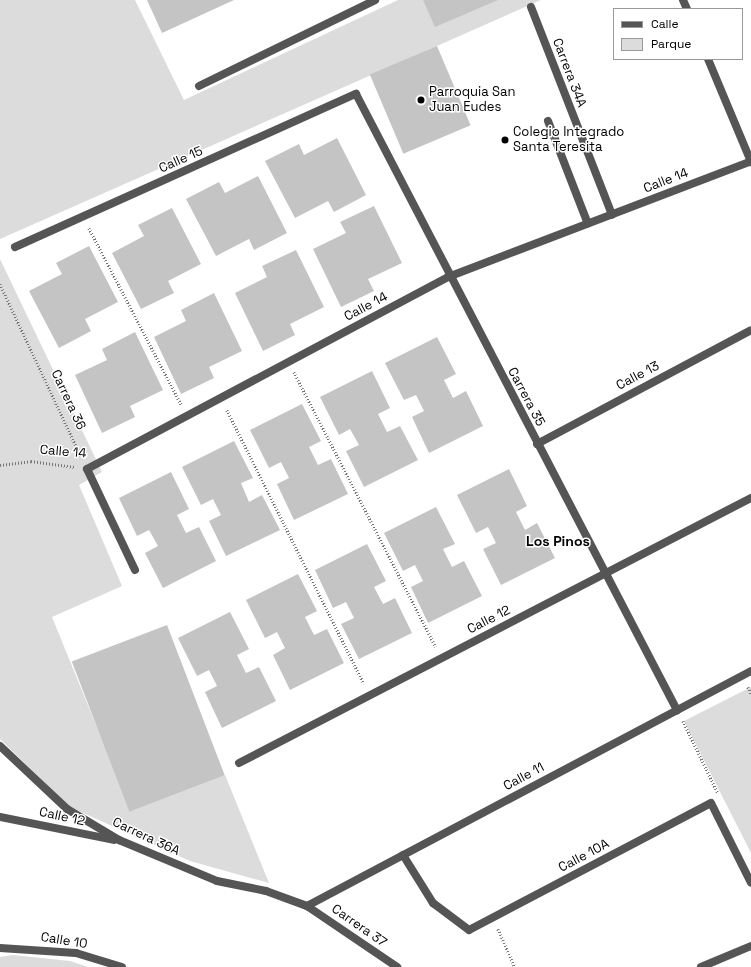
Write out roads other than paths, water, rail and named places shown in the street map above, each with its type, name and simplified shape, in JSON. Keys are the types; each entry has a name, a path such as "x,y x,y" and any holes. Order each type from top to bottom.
{"street":[{"path":"199,86 375,0"},
{"name":"Carrera 34A","path":"531,7 612,215"},
{"path":"708,60 751,162"},
{"name":"Calle 15","path":"15,247 356,94"},
{"name":"Carrera 35","path":"356,94 448,277 677,710"},
{"path":"548,121 588,224"},
{"name":"Calle 14","path":"135,570 87,469 448,277 751,162"},
{"name":"Calle 13","path":"537,444 751,330"},
{"name":"Calle 12","path":"239,763 751,498"},
{"name":"Calle 11","path":"307,906 751,671"},
{"name":"Carrera 36A","path":"0,746 67,809 119,840 216,881 266,891 307,906"},
{"name":"Calle 10A","path":"403,855 433,903 469,930 711,803 751,883"},
{"name":"Calle 12","path":"0,817 119,840"},
{"name":"Carrera 37","path":"307,906 397,967"},
{"path":"701,967 751,946"},
{"name":"Calle 10","path":"0,948 76,953 122,967"}],"place":[{"name":"Parroquia San Juan Eudes","path":"421,100"},
{"name":"Colegio Integrado Santa Teresita","path":"505,140"}],"district":[{"name":"Los Pinos","path":"558,541"}]}
